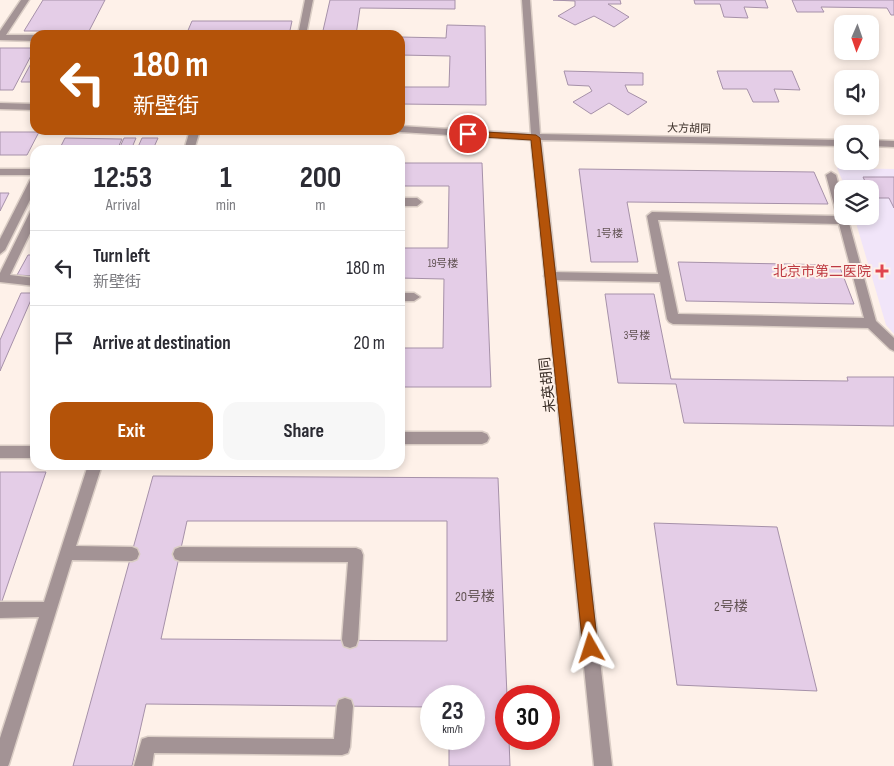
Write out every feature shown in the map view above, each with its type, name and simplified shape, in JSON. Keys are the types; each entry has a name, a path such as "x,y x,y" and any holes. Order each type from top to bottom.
{"street":[{"path":"0,37 25,0"},
{"path":"303,30 309,0"},
{"name":"未英胡同","path":"526,0 536,138 550,276 604,766"},
{"path":"0,37 30,38"},
{"path":"0,106 30,107"},
{"name":"大方胡同","path":"405,129 536,138 834,143"},
{"path":"879,144 894,144"},
{"path":"0,172 30,172"},
{"path":"831,175 834,186"},
{"path":"0,250 30,190"},
{"path":"405,202 417,202"},
{"path":"834,220 652,216 673,319 871,323"},
{"path":"30,222 1,278 30,281"},
{"path":"844,225 871,323 894,346"},
{"path":"550,276 665,278"},
{"path":"405,297 414,297"},
{"path":"405,438 482,438"},
{"path":"0,452 30,452"},
{"path":"0,764 3,745 93,470"},
{"path":"66,554 132,554"},
{"path":"180,554 356,555 350,640"},
{"path":"0,610 49,609"},
{"path":"144,766 148,745 342,747 345,706"}],"shaded area":[{"name":"北京市第二医院","path":"894,169 894,334 886,325 857,225 879,225 879,180 842,180 838,170"}],"building":[{"path":"43,0 105,0 90,30 24,31"},
{"path":"330,0 455,0 455,9 360,8 357,30 323,30"},
{"path":"553,0 620,0 621,4 608,4 629,17 614,27 594,16 575,25 558,16 575,6 575,1"},
{"path":"694,0 765,0 768,8 744,7 748,18 724,17 720,4 695,4"},
{"path":"792,0 894,0 894,15 891,15 887,8 821,7 824,12 797,12"},
{"path":"192,21 292,21 290,30 188,30"},
{"path":"447,25 485,26 486,105 405,104 405,87 449,87 450,56 405,55 405,37 446,38"},
{"path":"0,48 30,48 30,58 13,90 0,90"},
{"path":"30,65 30,82 21,82"},
{"path":"564,71 643,73 643,85 625,85 628,92 647,102 628,115 609,103 591,114 573,102 592,91 589,86 568,85"},
{"path":"717,71 792,71 800,90 774,89 779,102 753,102 747,89 723,89"},
{"path":"0,132 30,132 30,135 37,135 32,145 30,145 27,155 0,155"},
{"path":"65,138 122,139 119,145 62,145"},
{"path":"124,138 136,138 133,145 121,145"},
{"path":"142,138 158,138 155,145 139,145"},
{"path":"405,163 482,163 491,387 405,387 405,348 443,348 444,279 405,278 405,248 448,248 449,186 405,186"},
{"path":"579,169 814,172 828,204 627,202 638,262 591,262"},
{"path":"863,177 894,177 894,208 889,198 879,198 879,180 864,180"},
{"path":"0,193 9,193 0,211"},
{"path":"28,255 30,255 30,276 17,275"},
{"path":"678,262 839,265 854,304 686,301"},
{"path":"21,293 30,293 30,302 0,371 0,340"},
{"path":"605,294 654,294 671,379 848,381 847,377 894,377 894,426 684,423 676,384 618,383"},
{"path":"0,472 46,472 0,607"},
{"path":"153,476 498,478 507,685 495,685 495,750 509,750 510,766 449,766 449,750 485,750 485,685 420,685 420,707 146,704 132,766 73,766","holes":["187,521 447,521 447,641 161,639"]},
{"path":"654,523 777,527 817,691 677,685"}],"place":[{"name":"北京市第二医院","path":"882,271"}],"route":[{"path":"468,134 536,138 591,648"}]}
